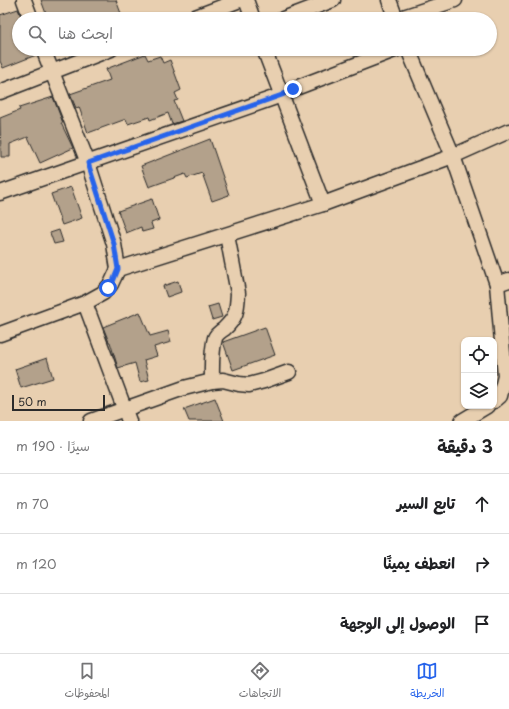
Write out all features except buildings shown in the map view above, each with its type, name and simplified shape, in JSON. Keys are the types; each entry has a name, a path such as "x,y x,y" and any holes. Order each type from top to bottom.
{"street":[{"path":"24,0 28,12"},
{"path":"208,12 240,0"},
{"path":"246,0 250,12"},
{"path":"301,12 333,0"},
{"path":"389,0 393,12"},
{"path":"418,12 455,0"},
{"path":"0,334 85,302 103,293 112,284 118,269 114,244 88,163 46,56"},
{"path":"0,92 94,56"},
{"path":"267,56 323,204"},
{"path":"0,193 282,95 293,89 379,56"},
{"path":"411,56 453,156 503,282 505,376 500,396 497,398"},
{"path":"118,269 323,204 453,156 509,131"},
{"path":"212,381 212,349 215,337 226,327 236,314 238,294 227,235"},
{"path":"85,302 126,415"},
{"path":"91,421 126,415 184,388 212,381 223,380 249,385 289,372"},
{"path":"462,421 482,409"}],"route":[{"path":"108,288 112,284 118,269 114,244 88,163 282,95 293,89"}]}
